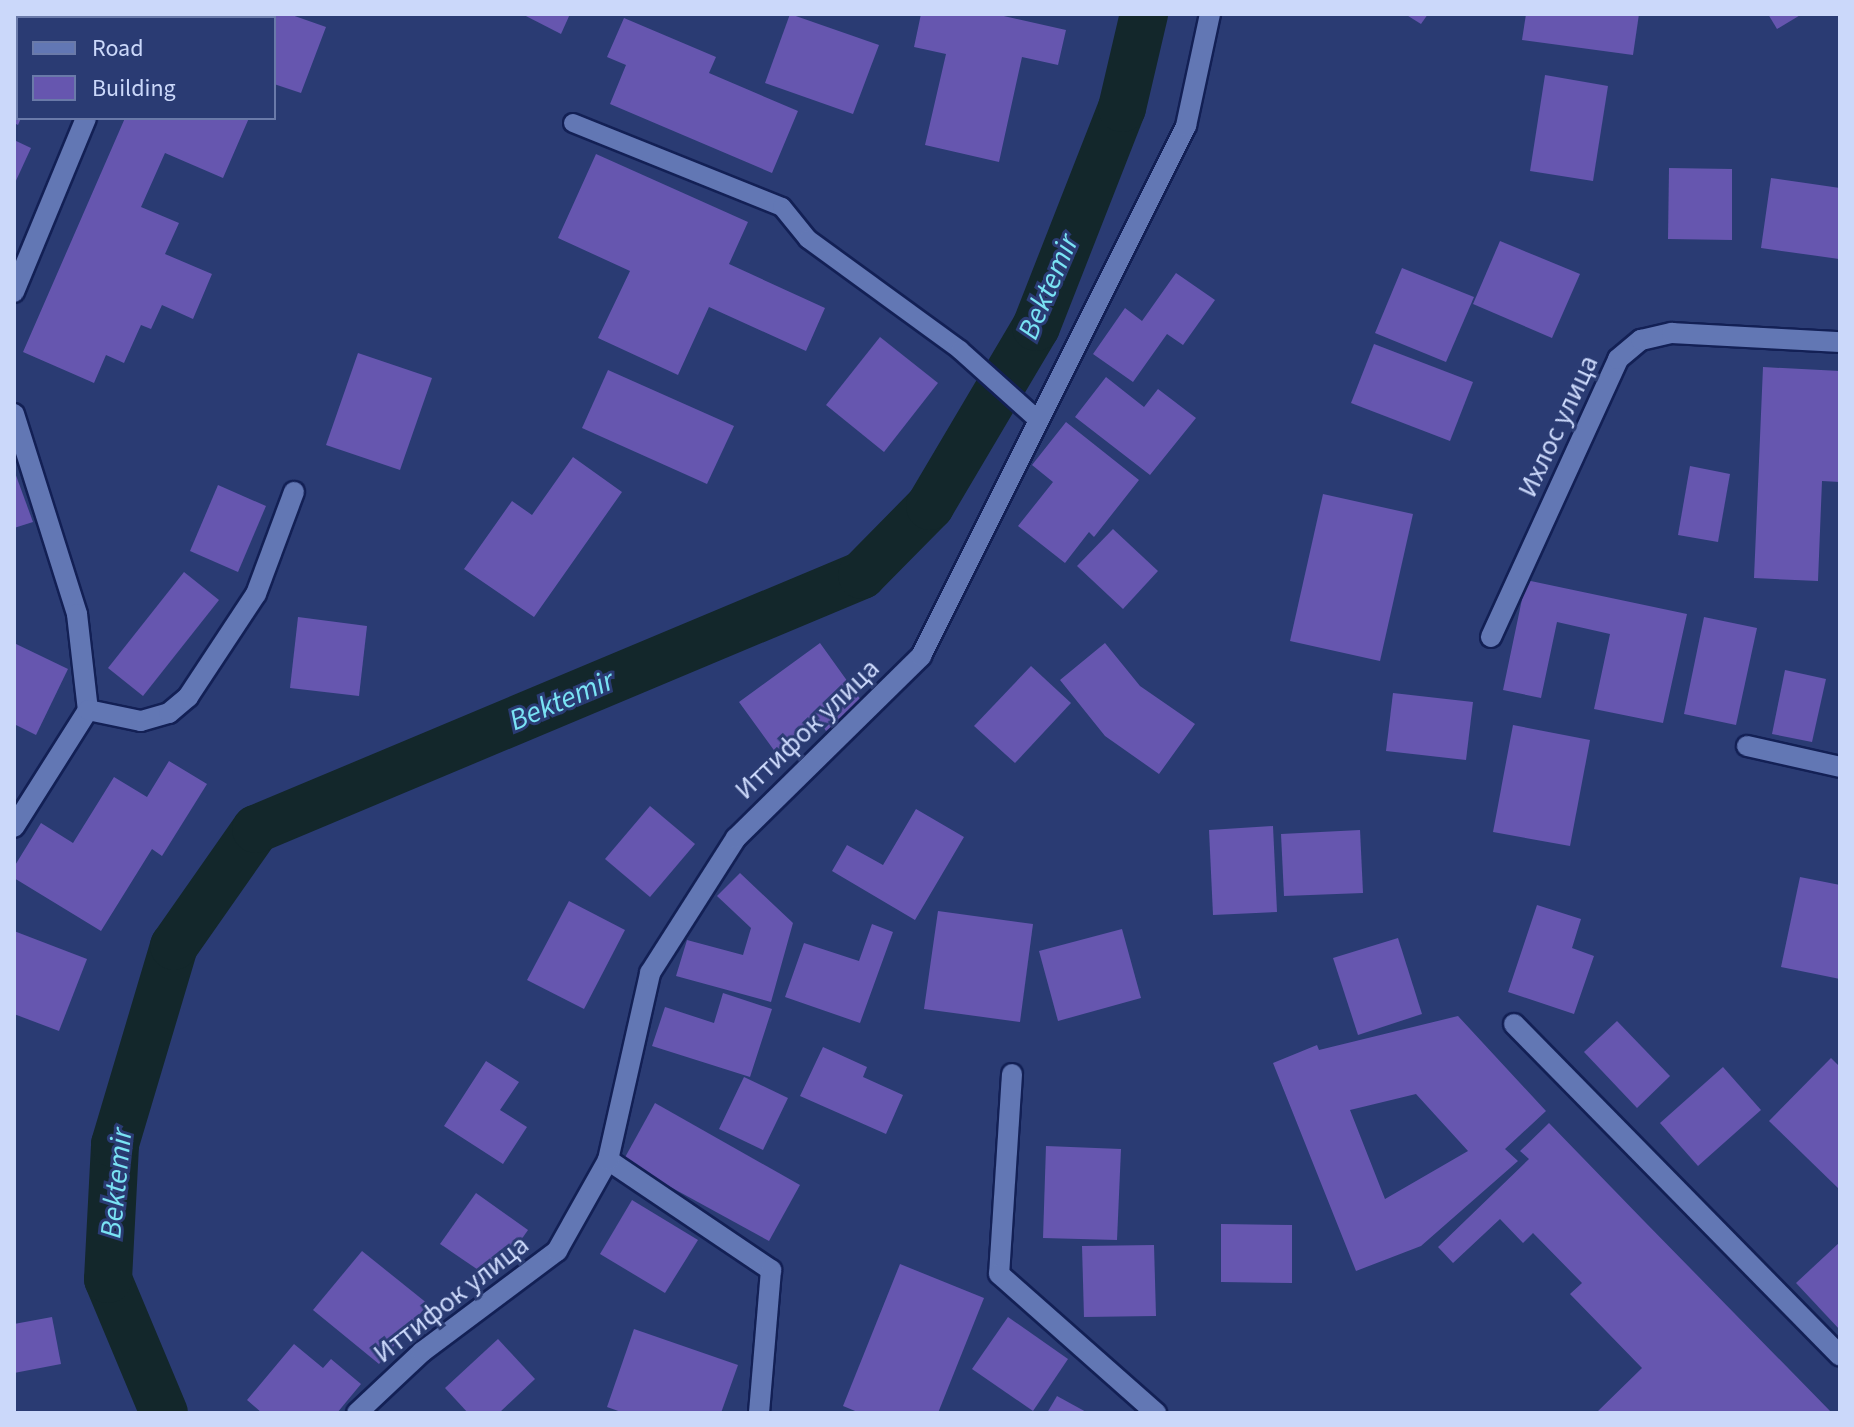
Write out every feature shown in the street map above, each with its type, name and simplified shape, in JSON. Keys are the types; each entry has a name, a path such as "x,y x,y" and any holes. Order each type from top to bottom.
{"street":[{"name":"Иттифок улица","path":"357,1413 422,1352 557,1251 608,1160 650,973 736,838 921,656 1186,126 1210,14"},
{"path":"14,292 85,120"},
{"name":"Ихлос улица","path":"1491,637 1618,359 1641,340 1672,333 1840,342"},
{"path":"14,414 77,614 88,710 14,827"},
{"path":"88,710 141,721 169,713 188,697 256,594 294,492"},
{"path":"1747,746 1840,767"},
{"path":"1514,1024 1840,1356"},
{"path":"1012,1074 999,1274 1156,1413"},
{"path":"608,1160 771,1270 759,1413"}],"lane":[{"path":"573,123 782,207 808,239 960,350 1039,421"}],"building":[{"path":"289,14 326,27 301,93 276,85 276,16 168,16"},
{"path":"522,14 570,14 561,34"},
{"path":"790,14 879,45 853,114 765,83"},
{"path":"921,14 995,14 1066,30 1058,65 1022,57 999,162 925,145 946,54 914,47"},
{"path":"1405,14 1428,14 1421,24"},
{"path":"1526,14 1639,14 1633,55 1522,40"},
{"path":"1768,14 1802,14 1777,29"},
{"path":"14,17 16,120 20,120 18,125 14,123"},
{"path":"624,18 716,57 709,73 798,111 772,173 610,104 626,65 607,57"},
{"path":"1545,75 1608,86 1593,181 1530,171"},
{"path":"124,120 248,120 223,178 165,153 141,207 179,223 165,254 212,274 193,319 162,305 151,329 141,325 124,363 106,355 94,383 23,352"},
{"path":"14,140 31,148 14,185"},
{"path":"596,154 748,222 729,264 825,308 806,351 709,307 678,375 598,338 630,271 558,238"},
{"path":"1669,168 1732,169 1732,240 1668,239"},
{"path":"1771,178 1840,188 1839,259 1761,248"},
{"path":"1500,241 1580,274 1552,338 1473,304"},
{"path":"1402,268 1474,297 1446,362 1375,333"},
{"path":"1176,273 1215,300 1183,345 1167,334 1133,382 1093,354 1125,308 1142,321"},
{"path":"880,337 938,383 884,452 826,405"},
{"path":"1374,344 1473,382 1450,441 1351,403"},
{"path":"358,353 432,378 400,470 326,445"},
{"path":"1763,367 1840,371 1840,482 1822,481 1818,581 1754,578"},
{"path":"608,370 734,426 707,484 582,428"},
{"path":"1106,377 1144,407 1158,389 1196,418 1150,475 1075,417"},
{"path":"1066,422 1139,480 1094,537 1089,532 1065,563 1018,526 1053,482 1032,465"},
{"path":"573,457 622,492 534,617 464,569 512,501 532,515"},
{"path":"1690,466 1730,474 1718,542 1678,535"},
{"path":"14,470 33,522 14,528"},
{"path":"218,485 266,506 238,572 190,551"},
{"path":"1323,494 1413,514 1380,661 1290,641"},
{"path":"1113,529 1158,571 1123,609 1077,566"},
{"path":"184,572 219,600 143,696 108,668"},
{"path":"1526,580 1687,614 1663,723 1594,709 1610,634 1557,622 1541,698 1503,690"},
{"path":"298,617 367,626 359,696 290,688"},
{"path":"1704,617 1757,628 1736,725 1684,714"},
{"path":"14,643 68,669 36,735 14,724"},
{"path":"820,643 863,703 826,731 819,721 776,753 739,702"},
{"path":"1105,643 1140,686 1195,724 1159,774 1105,736 1060,680"},
{"path":"1031,666 1071,703 1015,763 974,726"},
{"path":"1785,670 1826,679 1812,742 1772,734"},
{"path":"1393,693 1473,702 1466,760 1386,751"},
{"path":"1513,725 1590,740 1570,846 1493,832"},
{"path":"169,761 207,784 162,856 152,849 101,931 14,878 14,867 41,823 73,843 114,777 147,797"},
{"path":"650,806 695,844 650,897 605,859"},
{"path":"916,809 964,837 915,920 832,871 847,845 883,865"},
{"path":"1273,826 1277,912 1213,915 1209,830"},
{"path":"1360,830 1363,893 1284,896 1281,834"},
{"path":"740,873 793,923 771,1002 676,976 687,940 743,955 751,928 717,896"},
{"path":"1800,877 1840,885 1840,979 1781,967"},
{"path":"569,901 625,930 584,1009 527,980"},
{"path":"1537,905 1581,919 1572,948 1594,956 1574,1014 1508,992"},
{"path":"938,911 1033,924 1020,1022 924,1009"},
{"path":"872,924 893,932 860,1023 785,997 804,943 859,961"},
{"path":"1122,929 1141,998 1058,1021 1039,951"},
{"path":"14,931 87,959 59,1031 14,1014"},
{"path":"1398,938 1422,1014 1358,1035 1333,958"},
{"path":"723,993 772,1009 750,1077 652,1046 665,1007 714,1023"},
{"path":"1458,1016 1546,1111 1505,1149 1518,1161 1421,1246 1356,1271 1273,1063 1317,1045 1319,1050","holes":["1416,1094 1468,1151 1385,1199 1350,1110"]},
{"path":"1617,1021 1670,1076 1637,1108 1584,1052"},
{"path":"823,1047 867,1067 863,1077 903,1095 886,1134 800,1096"},
{"path":"1831,1058 1840,1067 1840,1190 1769,1121"},
{"path":"486,1061 519,1082 500,1110 527,1127 503,1164 444,1126"},
{"path":"1723,1067 1761,1110 1698,1166 1660,1123"},
{"path":"744,1077 788,1098 763,1150 719,1129"},
{"path":"655,1103 800,1185 769,1241 623,1161"},
{"path":"1549,1123 1832,1413 1596,1413 1642,1368 1570,1294 1582,1283 1533,1233 1523,1243 1500,1219 1453,1263 1438,1247 1529,1159 1520,1151"},
{"path":"1046,1146 1121,1149 1117,1240 1043,1238"},
{"path":"476,1193 528,1230 493,1280 440,1244"},
{"path":"632,1200 698,1240 665,1293 600,1254"},
{"path":"1221,1224 1292,1225 1292,1283 1221,1282"},
{"path":"1840,1242 1840,1330 1796,1283"},
{"path":"1154,1245 1156,1316 1084,1317 1082,1246"},
{"path":"362,1251 428,1304 379,1364 313,1310"},
{"path":"900,1264 984,1298 938,1413 860,1413 843,1406"},
{"path":"52,1317 61,1364 14,1373 14,1324"},
{"path":"1008,1317 1068,1359 1033,1411 972,1369"},
{"path":"634,1329 738,1365 721,1413 624,1413 607,1407"},
{"path":"498,1339 535,1379 499,1413 468,1413 445,1388"},
{"path":"294,1344 323,1368 331,1359 361,1384 337,1413 262,1413 247,1400"},
{"path":"1057,1396 1088,1413 1047,1413"}],"waterway":[{"name":"Bektemir","path":"164,1413 108,1279 115,1144 174,946 256,829 862,575 930,506 1036,327 1122,108 1144,14"}]}
